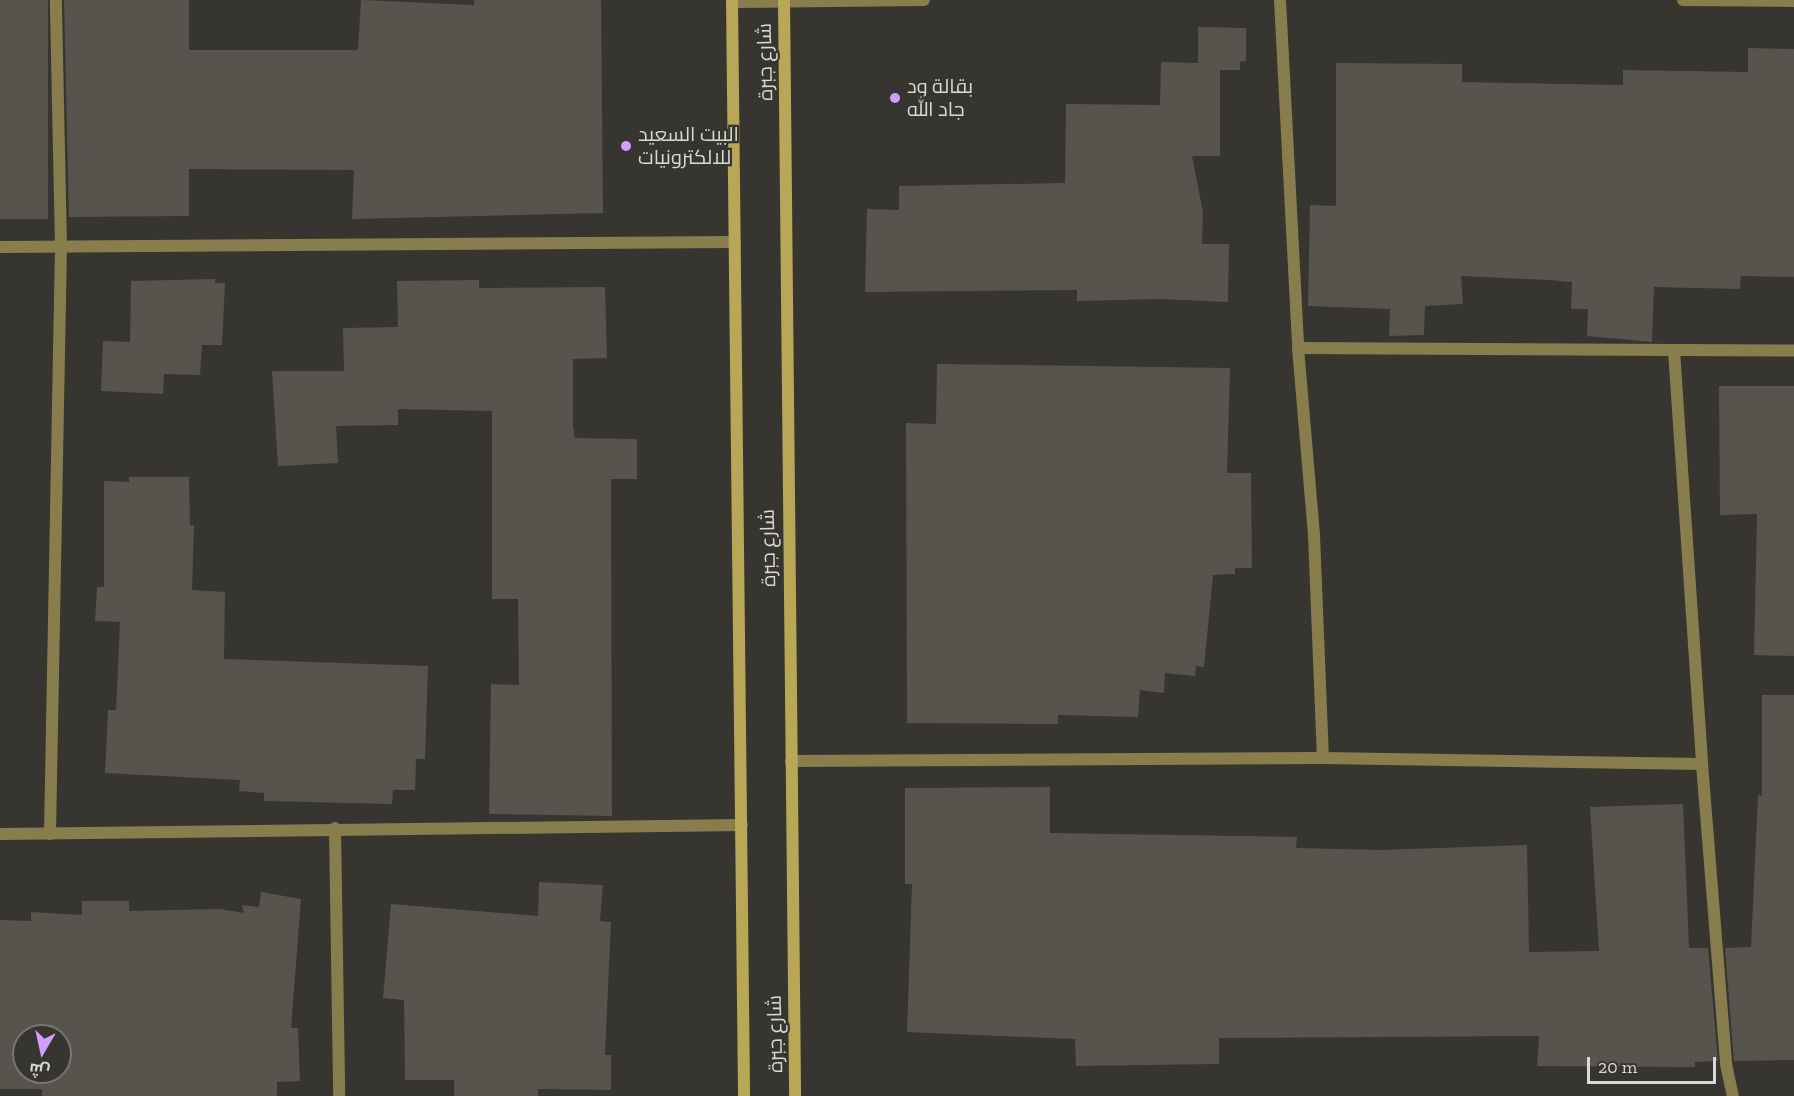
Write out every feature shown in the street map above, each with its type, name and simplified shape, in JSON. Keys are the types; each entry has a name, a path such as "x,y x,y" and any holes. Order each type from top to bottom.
{"street":[{"path":"50,834 61,247 57,0"},
{"path":"732,1 924,0"},
{"path":"1280,0 1298,348 1314,535 1323,758"},
{"path":"1683,0 1794,1"},
{"name":"شارع جبرة","path":"732,1 744,1096"},
{"name":"شارع جبرة","path":"784,1 795,1096"},
{"path":"0,247 735,242"},
{"path":"1298,348 1794,351"},
{"path":"1674,351 1702,764 1726,1064 1733,1096"},
{"path":"791,761 1323,758 1702,764"},
{"path":"0,834 335,828 742,825"},
{"path":"335,828 339,1096"}],"building":[{"path":"0,0 48,0 48,219 0,219"},
{"path":"64,0 189,0 189,50 358,50 361,0 474,5 474,0 601,0 603,213 352,219 354,170 189,169 189,216 69,217"},
{"path":"1198,27 1246,28 1246,61 1240,62 1240,70 1220,70 1220,156 1192,156 1203,212 1202,244 1229,244 1228,302 1160,299 1077,301 1077,290 865,292 867,209 899,210 899,186 1065,183 1066,104 1160,105 1161,62 1198,63"},
{"path":"1748,48 1794,49 1794,277 1741,276 1740,289 1654,287 1652,342 1587,336 1588,309 1571,309 1572,282 1461,276 1463,304 1425,306 1424,335 1389,336 1390,309 1308,306 1310,205 1336,206 1336,63 1462,64 1462,82 1623,85 1623,70 1748,72"},
{"path":"215,279 215,283 225,283 222,345 202,345 200,375 164,374 163,394 101,391 103,341 130,342 131,281"},
{"path":"479,280 479,288 605,287 607,358 573,359 573,426 575,438 637,439 637,479 611,479 612,816 489,814 491,684 519,685 518,599 492,599 492,411 398,409 398,425 336,426 338,463 278,466 272,371 344,371 343,328 398,327 397,281"},
{"path":"937,364 1230,368 1227,473 1251,473 1252,568 1235,568 1235,574 1213,575 1204,667 1196,666 1195,676 1165,673 1164,693 1140,690 1138,717 1058,715 1058,724 907,723 906,423 936,424"},
{"path":"1719,386 1794,386 1794,656 1754,655 1757,514 1720,515"},
{"path":"129,477 189,477 190,525 194,525 192,590 225,592 224,659 428,666 425,759 416,759 415,790 393,790 392,804 264,801 264,793 239,791 240,780 105,773 108,710 116,710 120,622 95,621 97,587 104,587 104,481 129,482"},
{"path":"1762,695 1794,695 1794,1060 1734,1061 1725,948 1751,947 1758,795 1762,796"},
{"path":"1050,787 1050,833 1297,837 1296,848 1380,850 1527,845 1529,952 1599,951 1590,807 1683,804 1689,948 1708,948 1718,1061 1695,1062 1695,1067 1537,1066 1539,1036 1219,1038 1219,1064 1076,1066 1075,1039 907,1032 912,884 905,884 905,788"},
{"path":"539,882 603,885 600,921 611,922 605,1055 611,1055 611,1090 538,1089 538,1096 454,1096 454,1080 405,1080 404,1000 383,998 391,904 538,916"},
{"path":"261,892 301,899 291,1028 298,1028 300,1081 277,1082 277,1096 42,1096 42,1089 0,1089 0,920 31,921 31,912 82,915 82,901 129,901 129,911 220,909 244,913 242,905 259,907"}],"place":[{"name":"بقالة ود جاد الله","path":"895,98"},
{"name":"البيت السعيد للالكترونيات","path":"626,146"}]}
